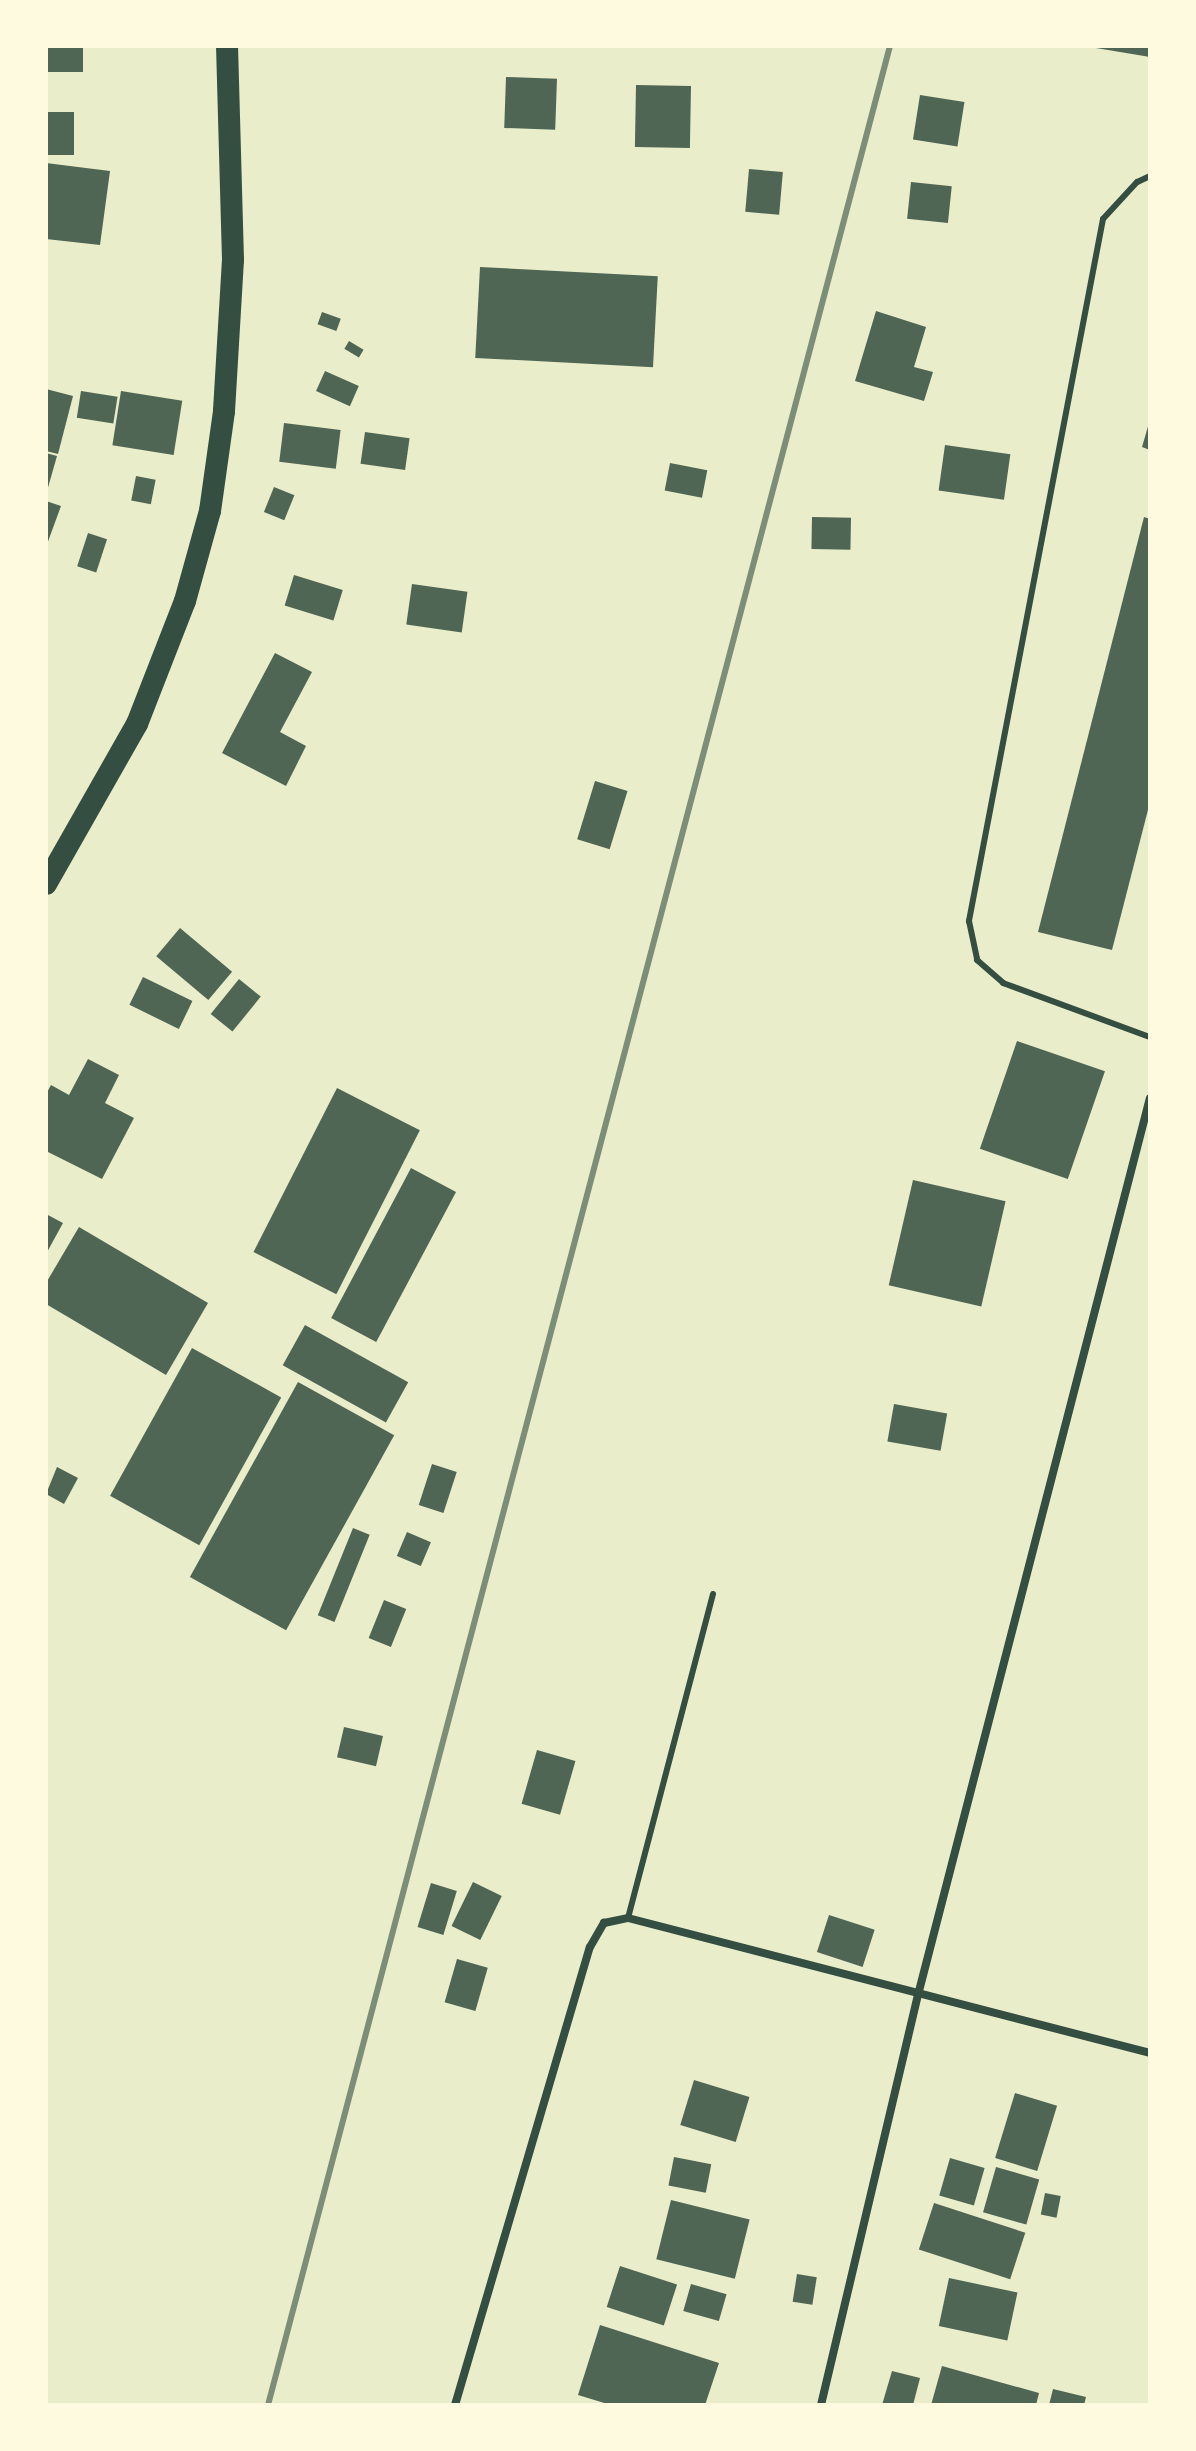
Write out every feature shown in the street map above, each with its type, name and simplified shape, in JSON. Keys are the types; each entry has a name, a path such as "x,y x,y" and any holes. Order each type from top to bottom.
{"highway":[{"path":"46,884 137,724 185,601 210,511 224,411 233,260 227,46"}],"street":[{"path":"821,2405 919,1991 1150,1098"},
{"path":"455,2405 590,1947 604,1923 628,1918 1150,2053"}],"lane":[{"path":"1150,176 1137,182 1103,219 969,921 977,960 1003,983 1150,1037"},
{"path":"628,1918 713,1594"}],"building":[{"path":"46,46 83,46 83,72 46,72"},
{"path":"1150,46 1150,57 1096,48"},
{"path":"506,77 557,79 555,130 504,128"},
{"path":"636,85 691,86 690,148 635,147"},
{"path":"920,95 964,102 957,146 913,139"},
{"path":"46,112 74,112 74,155 46,155"},
{"path":"46,163 110,171 100,245 46,239"},
{"path":"749,169 783,172 779,215 745,212"},
{"path":"911,182 952,186 948,223 907,219"},
{"path":"480,267 658,276 653,367 475,358"},
{"path":"876,311 926,327 914,367 933,372 924,401 855,381"},
{"path":"322,312 341,319 336,331 318,324"},
{"path":"349,341 364,350 359,357 344,349"},
{"path":"325,371 359,386 350,406 316,391"},
{"path":"46,389 73,396 58,454 46,451"},
{"path":"81,391 118,397 113,423 77,418"},
{"path":"121,391 182,401 174,455 112,445"},
{"path":"284,423 341,430 336,469 279,462"},
{"path":"1150,423 1150,450 1142,447"},
{"path":"365,432 410,438 405,470 361,464"},
{"path":"945,445 1010,454 1004,500 939,491"},
{"path":"46,453 57,456 47,491 46,490"},
{"path":"670,463 707,470 702,498 665,490"},
{"path":"136,476 156,480 151,504 131,501"},
{"path":"274,487 294,495 284,520 264,512"},
{"path":"46,501 61,506 46,547"},
{"path":"812,517 851,518 850,550 811,549"},
{"path":"1144,517 1150,519 1150,802 1112,950 1038,932"},
{"path":"88,533 107,539 96,572 77,566"},
{"path":"294,575 343,590 333,621 285,606"},
{"path":"412,584 467,592 462,632 406,625"},
{"path":"275,653 312,672 280,732 306,746 286,786 222,753"},
{"path":"595,781 628,791 610,849 577,839"},
{"path":"180,928 232,972 208,1000 156,956"},
{"path":"143,977 192,1001 179,1029 129,1005"},
{"path":"239,979 261,997 232,1032 211,1014"},
{"path":"1017,1041 1105,1071 1068,1179 980,1149"},
{"path":"88,1059 119,1075 105,1103 134,1118 102,1179 46,1151 46,1094 51,1085 69,1095"},
{"path":"337,1088 420,1130 336,1294 253,1252"},
{"path":"411,1168 456,1192 376,1342 331,1318"},
{"path":"913,1180 1006,1201 981,1307 889,1285"},
{"path":"46,1214 63,1223 46,1254"},
{"path":"79,1227 208,1303 166,1375 46,1304 46,1283"},
{"path":"305,1325 408,1382 386,1422 283,1365"},
{"path":"192,1348 281,1397 199,1545 110,1496"},
{"path":"298,1382 394,1435 286,1630 190,1577"},
{"path":"894,1404 947,1413 941,1451 887,1441"},
{"path":"432,1464 457,1472 443,1513 419,1505"},
{"path":"57,1467 78,1478 64,1504 46,1494"},
{"path":"353,1528 370,1535 334,1622 318,1615"},
{"path":"407,1532 431,1542 421,1566 397,1556"},
{"path":"384,1600 406,1609 391,1647 369,1638"},
{"path":"344,1727 383,1736 376,1766 337,1757"},
{"path":"537,1750 575,1761 560,1815 522,1804"},
{"path":"473,1882 502,1896 480,1940 452,1926"},
{"path":"431,1883 457,1891 443,1935 418,1927"},
{"path":"829,1915 875,1930 863,1967 817,1952"},
{"path":"457,1959 488,1968 475,2011 445,2002"},
{"path":"694,2080 749,2097 736,2142 680,2125"},
{"path":"1015,2093 1057,2106 1037,2171 995,2158"},
{"path":"674,2157 711,2164 706,2193 668,2185"},
{"path":"950,2158 985,2168 974,2205 939,2195"},
{"path":"996,2167 1039,2179 1026,2225 983,2212"},
{"path":"1045,2193 1061,2196 1057,2218 1041,2215"},
{"path":"671,2200 750,2220 735,2279 656,2259"},
{"path":"934,2203 1025,2233 1010,2279 919,2250"},
{"path":"620,2266 677,2285 664,2325 607,2307"},
{"path":"797,2274 817,2277 812,2305 793,2302"},
{"path":"949,2278 1017,2293 1007,2340 939,2326"},
{"path":"691,2284 727,2294 719,2321 683,2311"},
{"path":"600,2325 719,2363 705,2405 611,2405 578,2395"},
{"path":"942,2366 1039,2393 1036,2405 931,2405"},
{"path":"892,2371 920,2378 913,2405 882,2405"},
{"path":"1053,2389 1086,2397 1084,2405 1049,2405"}],"railway":[{"path":"268,2405 890,46"}]}
